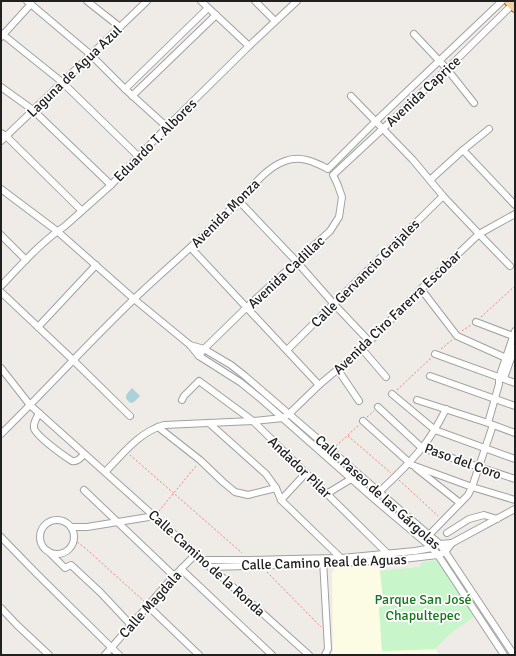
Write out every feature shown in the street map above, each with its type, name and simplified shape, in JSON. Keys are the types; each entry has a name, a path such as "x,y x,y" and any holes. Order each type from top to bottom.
{"street":[{"path":"87,1 120,27"},
{"name":"Laguna de Agua Azul","path":"3,136 33,110 146,1"},
{"path":"201,1 249,46"},
{"path":"255,1 275,21"},
{"name":"Eduardo T. Albores","path":"1,286 57,231 65,226 111,185 167,127 297,1"},
{"name":"Avenida Caprice","path":"328,169 502,1"},
{"path":"139,157 62,82 2,35 29,3 90,55 132,96 167,127"},
{"name":"Avenida Caprice","path":"333,175 447,69 512,5"},
{"path":"125,89 208,8"},
{"path":"132,96 216,15"},
{"path":"414,34 447,69 474,103"},
{"path":"1,87 33,110 111,185"},
{"path":"351,96 413,160 443,196 510,266"},
{"path":"430,180 489,129"},
{"path":"3,136 82,211"},
{"path":"463,150 515,205"},
{"path":"344,152 350,159"},
{"name":"Avenida Monza","path":"1,434 134,299 191,248 270,168 286,160 301,158 328,169"},
{"name":"Avenida Cadillac","path":"199,356 204,349 247,307 330,231 338,217 342,197 333,175"},
{"path":"1,189 57,231 134,299 190,345"},
{"name":"Calle Gervancio Grajales","path":"287,350 443,196"},
{"path":"239,201 297,262 333,304 369,341"},
{"name":"Avenida Ciro Farerra Escobar","path":"283,418 362,349 421,289 479,234 515,214"},
{"path":"1,235 26,260"},
{"path":"191,248 319,385"},
{"path":"38,326 96,265"},
{"path":"421,289 457,336 506,358"},
{"path":"1,292 130,416"},
{"path":"476,322 514,334 506,358 501,381"},
{"name":"Calle Paseo de las Gárgolas","path":"190,345 204,349 231,365 245,376 440,544 514,655"},
{"name":"Calle Paseo de las Gárgolas","path":"190,345 199,356 240,382 283,418 351,479 432,548 504,655"},
{"path":"429,536 468,495 472,487 485,448 495,400 515,347"},
{"path":"362,349 386,377"},
{"path":"436,354 501,381 515,383"},
{"name":"Calle Camino de la Ronda","path":"1,368 30,405 309,655"},
{"path":"338,370 359,401"},
{"path":"430,376 515,406"},
{"name":"Andador Pilar","path":"182,400 199,381 253,422 306,474 328,493 394,560"},
{"path":"392,394 435,430 515,459"},
{"path":"417,400 515,433"},
{"name":"Paso del Coro","path":"378,407 422,448 515,479"},
{"path":"373,498 395,476 410,464 435,430 446,409"},
{"path":"39,413 34,425 34,430 38,434 54,448 74,462 84,454"},
{"path":"105,472 134,441 164,425 253,422 283,418"},
{"path":"363,421 410,464 460,503"},
{"path":"209,423 266,474 276,488 281,500 344,560"},
{"path":"158,427 200,460 235,492 248,495 276,488"},
{"path":"410,464 472,487 515,500"},
{"path":"281,500 306,474"},
{"path":"328,493 351,479"},
{"path":"84,490 174,576"},
{"path":"440,544 452,543 515,509"},
{"path":"447,533 469,519 484,515 497,519"},
{"path":"71,527 87,527 155,516"},
{"path":"48,551 53,553 62,553 71,547 74,540 74,534 71,527 67,523 58,520 52,521 44,526 41,531 40,538 44,547 48,551 65,568 71,565 101,593 131,625"},
{"path":"1,538 120,655"},
{"path":"445,552 452,543"},
{"name":"Calle Camino Real de Aguas","path":"344,560 415,551 432,548 440,544"},
{"name":"Calle Camino Real de Aguas","path":"210,567 261,566 344,560 394,560 438,555 445,552"},
{"name":"Calle Magdala","path":"104,655 174,576 196,554"},
{"name":"Calle Camino Real de Aguas","path":"202,560 289,558 323,561"},
{"path":"323,561 328,650 325,655"},
{"path":"181,569 272,655"},
{"path":"148,606 199,655"},
{"path":"1,608 49,655"}],"path":[{"path":"457,336 476,322 515,286"},
{"path":"347,436 395,476 443,521"},
{"path":"125,451 251,560"},
{"path":"155,516 200,460"},
{"path":"74,540 96,557 148,606"},
{"path":"261,566 327,634"}],"shaded area":[{"path":"376,566 380,571 384,606 379,607 382,651 435,649 440,655 330,655 333,651 332,574 334,569 336,567"}],"green space":[{"name":"Parque San José Chapultepec","path":"437,560 475,616 451,633 435,649 382,651 379,607 384,606 380,571 419,567 423,562"}],"water":[{"path":"132,388 140,396 131,403 128,401 126,396"}]}
